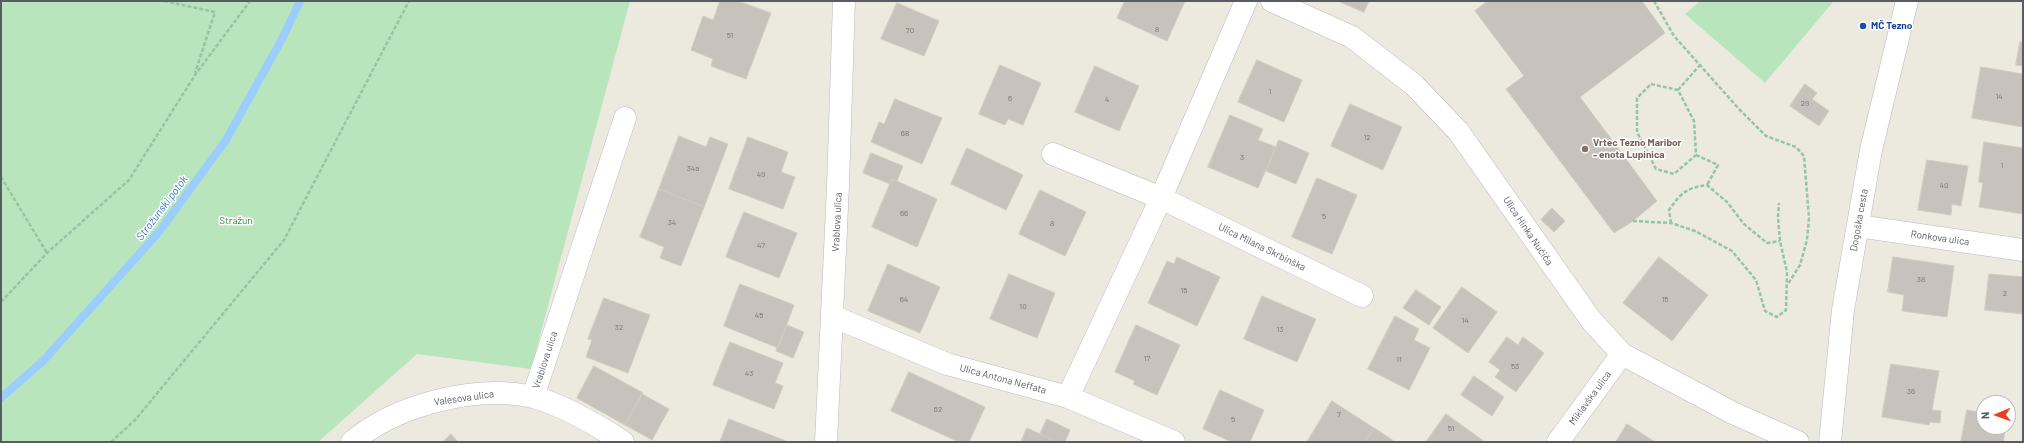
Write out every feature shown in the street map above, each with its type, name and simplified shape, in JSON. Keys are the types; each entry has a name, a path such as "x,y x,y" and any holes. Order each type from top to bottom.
{"street":[{"name":"Vrablova ulica","path":"826,442 844,1"},
{"path":"1068,397 1161,198 1246,1"},
{"name":"Ulica Hinka Nučiča","path":"1272,1 1352,37 1414,85 1458,131 1587,314 1622,354 1733,414 1798,442"},
{"name":"Dogoška cesta","path":"1830,442 1843,310 1871,150 1907,1"},
{"name":"Vrablova ulica","path":"533,397 625,118"},
{"name":"Ulica Milana Skrbinška","path":"1053,154 1161,198 1362,296"},
{"name":"Ronkova ulica","path":"1858,226 2023,250"},
{"name":"Ulica Antona Neffata","path":"832,316 947,364 1068,397 1174,442"},
{"name":"Miklavška ulica","path":"1558,442 1622,354"},
{"name":"Valesova ulica","path":"352,442 388,418 427,403 497,393 533,397 556,406 604,430 623,442"}],"path":[{"path":"164,1 215,12 195,75"},
{"path":"1,302 47,253 129,180 195,75 250,1"},
{"path":"111,442 135,420 284,240 409,1"},
{"path":"1654,1 1674,36 1766,136 1796,147 1804,156 1809,218 1807,240 1800,265 1788,284"},
{"path":"1678,90 1700,65"},
{"path":"1678,90 1651,84 1637,98 1637,132 1656,170 1674,174 1696,155"},
{"path":"1678,90 1694,121 1696,155"},
{"path":"1696,155 1718,165 1707,185"},
{"path":"1,176 47,253"},
{"path":"1671,224 1669,210 1675,201 1690,188 1707,185"},
{"path":"1707,185 1727,202 1744,224 1767,243 1780,241"},
{"path":"1633,221 1671,224 1695,231 1732,251 1756,280 1765,311 1777,317 1786,310 1788,284 1788,272 1780,241 1778,217 1779,203"}],"green space":[{"name":"Stražun","path":"1,1 630,1 531,369 417,354 318,442 1,442"},
{"path":"1700,1 1833,2 1765,83 1685,14"}],"building":[{"path":"720,1 738,1 771,13 746,79 711,66 713,59 691,50 703,16 713,20"},
{"path":"1125,1 1185,1 1167,41 1117,18"},
{"path":"1338,1 1369,1 1364,12"},
{"name":"Vrtec Tezno Maribor - enota Lupinica","path":"1488,1 1642,1 1665,33 1580,97 1657,201 1633,221 1614,233 1506,89 1524,76 1475,11"},
{"path":"897,3 939,21 924,56 881,39"},
{"path":"2020,42 2023,42 2023,66 2016,65"},
{"path":"1257,60 1302,80 1284,122 1238,102"},
{"path":"1000,65 1041,83 1023,125 1008,119 1005,125 979,114"},
{"path":"1095,66 1139,86 1119,131 1075,112"},
{"path":"1981,67 2023,74 2023,127 1972,118"},
{"path":"1805,84 1817,93 1812,99 1829,111 1819,126 1790,106"},
{"path":"895,99 942,118 922,164 871,142 879,122 884,124"},
{"path":"1350,104 1402,127 1383,170 1331,146"},
{"path":"1230,115 1263,129 1258,140 1276,147 1258,188 1208,167"},
{"path":"679,136 706,147 710,137 728,144 704,207 659,189"},
{"path":"748,137 788,152 781,172 795,177 783,209 729,189"},
{"path":"1279,140 1309,153 1296,184 1266,171"},
{"path":"1984,142 2023,148 2023,214 1979,207 1983,183 1979,182"},
{"path":"967,148 1023,175 1006,210 951,184"},
{"path":"871,153 903,166 897,181 892,179 890,184 863,173"},
{"path":"1927,160 1968,166 1961,206 1952,204 1951,215 1918,210"},
{"path":"1317,178 1357,195 1332,254 1292,237"},
{"path":"892,179 937,199 917,247 872,227"},
{"path":"659,189 704,207 681,266 660,258 664,247 640,237"},
{"path":"1040,190 1086,212 1065,256 1019,234"},
{"path":"1552,208 1565,221 1554,232 1541,220"},
{"path":"744,212 797,233 779,278 726,257"},
{"path":"1177,257 1220,277 1197,326 1148,303 1167,261 1174,264"},
{"path":"1659,257 1708,295 1672,341 1623,303"},
{"path":"1893,257 1954,266 1947,317 1902,311 1904,295 1888,292"},
{"path":"888,264 940,287 920,333 868,311"},
{"path":"1009,274 1055,293 1037,338 990,319"},
{"path":"1989,274 2023,277 2023,314 1985,310"},
{"path":"740,284 794,305 778,348 724,326"},
{"path":"1462,287 1497,312 1468,353 1433,328"},
{"path":"1416,290 1441,307 1429,325 1403,308"},
{"path":"1262,296 1316,319 1297,362 1244,339"},
{"path":"604,298 650,315 628,373 586,357 592,340 588,339"},
{"path":"1395,316 1419,329 1414,340 1430,348 1409,390 1368,369"},
{"path":"787,325 804,332 793,358 776,351"},
{"path":"1136,325 1180,345 1157,395 1133,384 1135,381 1115,372"},
{"path":"1507,337 1518,345 1523,337 1544,353 1516,392 1495,377 1500,370 1489,362"},
{"path":"730,342 783,363 775,383 783,386 774,409 713,385"},
{"path":"1891,364 1939,371 1932,410 1941,411 1940,423 1930,422 1929,425 1882,417"},
{"path":"594,366 643,393 625,425 577,398"},
{"path":"909,372 985,407 969,442 959,442 891,411"},
{"path":"1474,376 1504,397 1492,416 1461,395"},
{"path":"1220,390 1264,410 1250,442 1232,442 1203,429"},
{"path":"642,394 669,409 652,440 625,425"},
{"path":"1332,401 1374,428 1365,442 1307,442"},
{"path":"1967,410 1976,412 1976,435 2004,435 2003,442 1961,442"},
{"path":"1446,414 1485,442 1426,442"},
{"path":"729,419 786,441 786,442 720,442"},
{"path":"1047,419 1070,430 1065,442 1052,442 1053,440 1040,434"},
{"path":"1627,424 1655,442 1616,442"},
{"path":"1027,428 1053,440 1052,442 1021,442"},
{"path":"1374,428 1394,441 1365,442"},
{"path":"451,434 458,442 443,442"}],"waterway":[{"name":"Stražunski potok","path":"1,398 43,361 159,232 226,140 283,37 300,1"}],"place":[{"name":"MČ Tezno","path":"1863,26"},
{"name":"Vrtec Tezno Maribor - enota Lupinica","path":"1585,149"}]}
